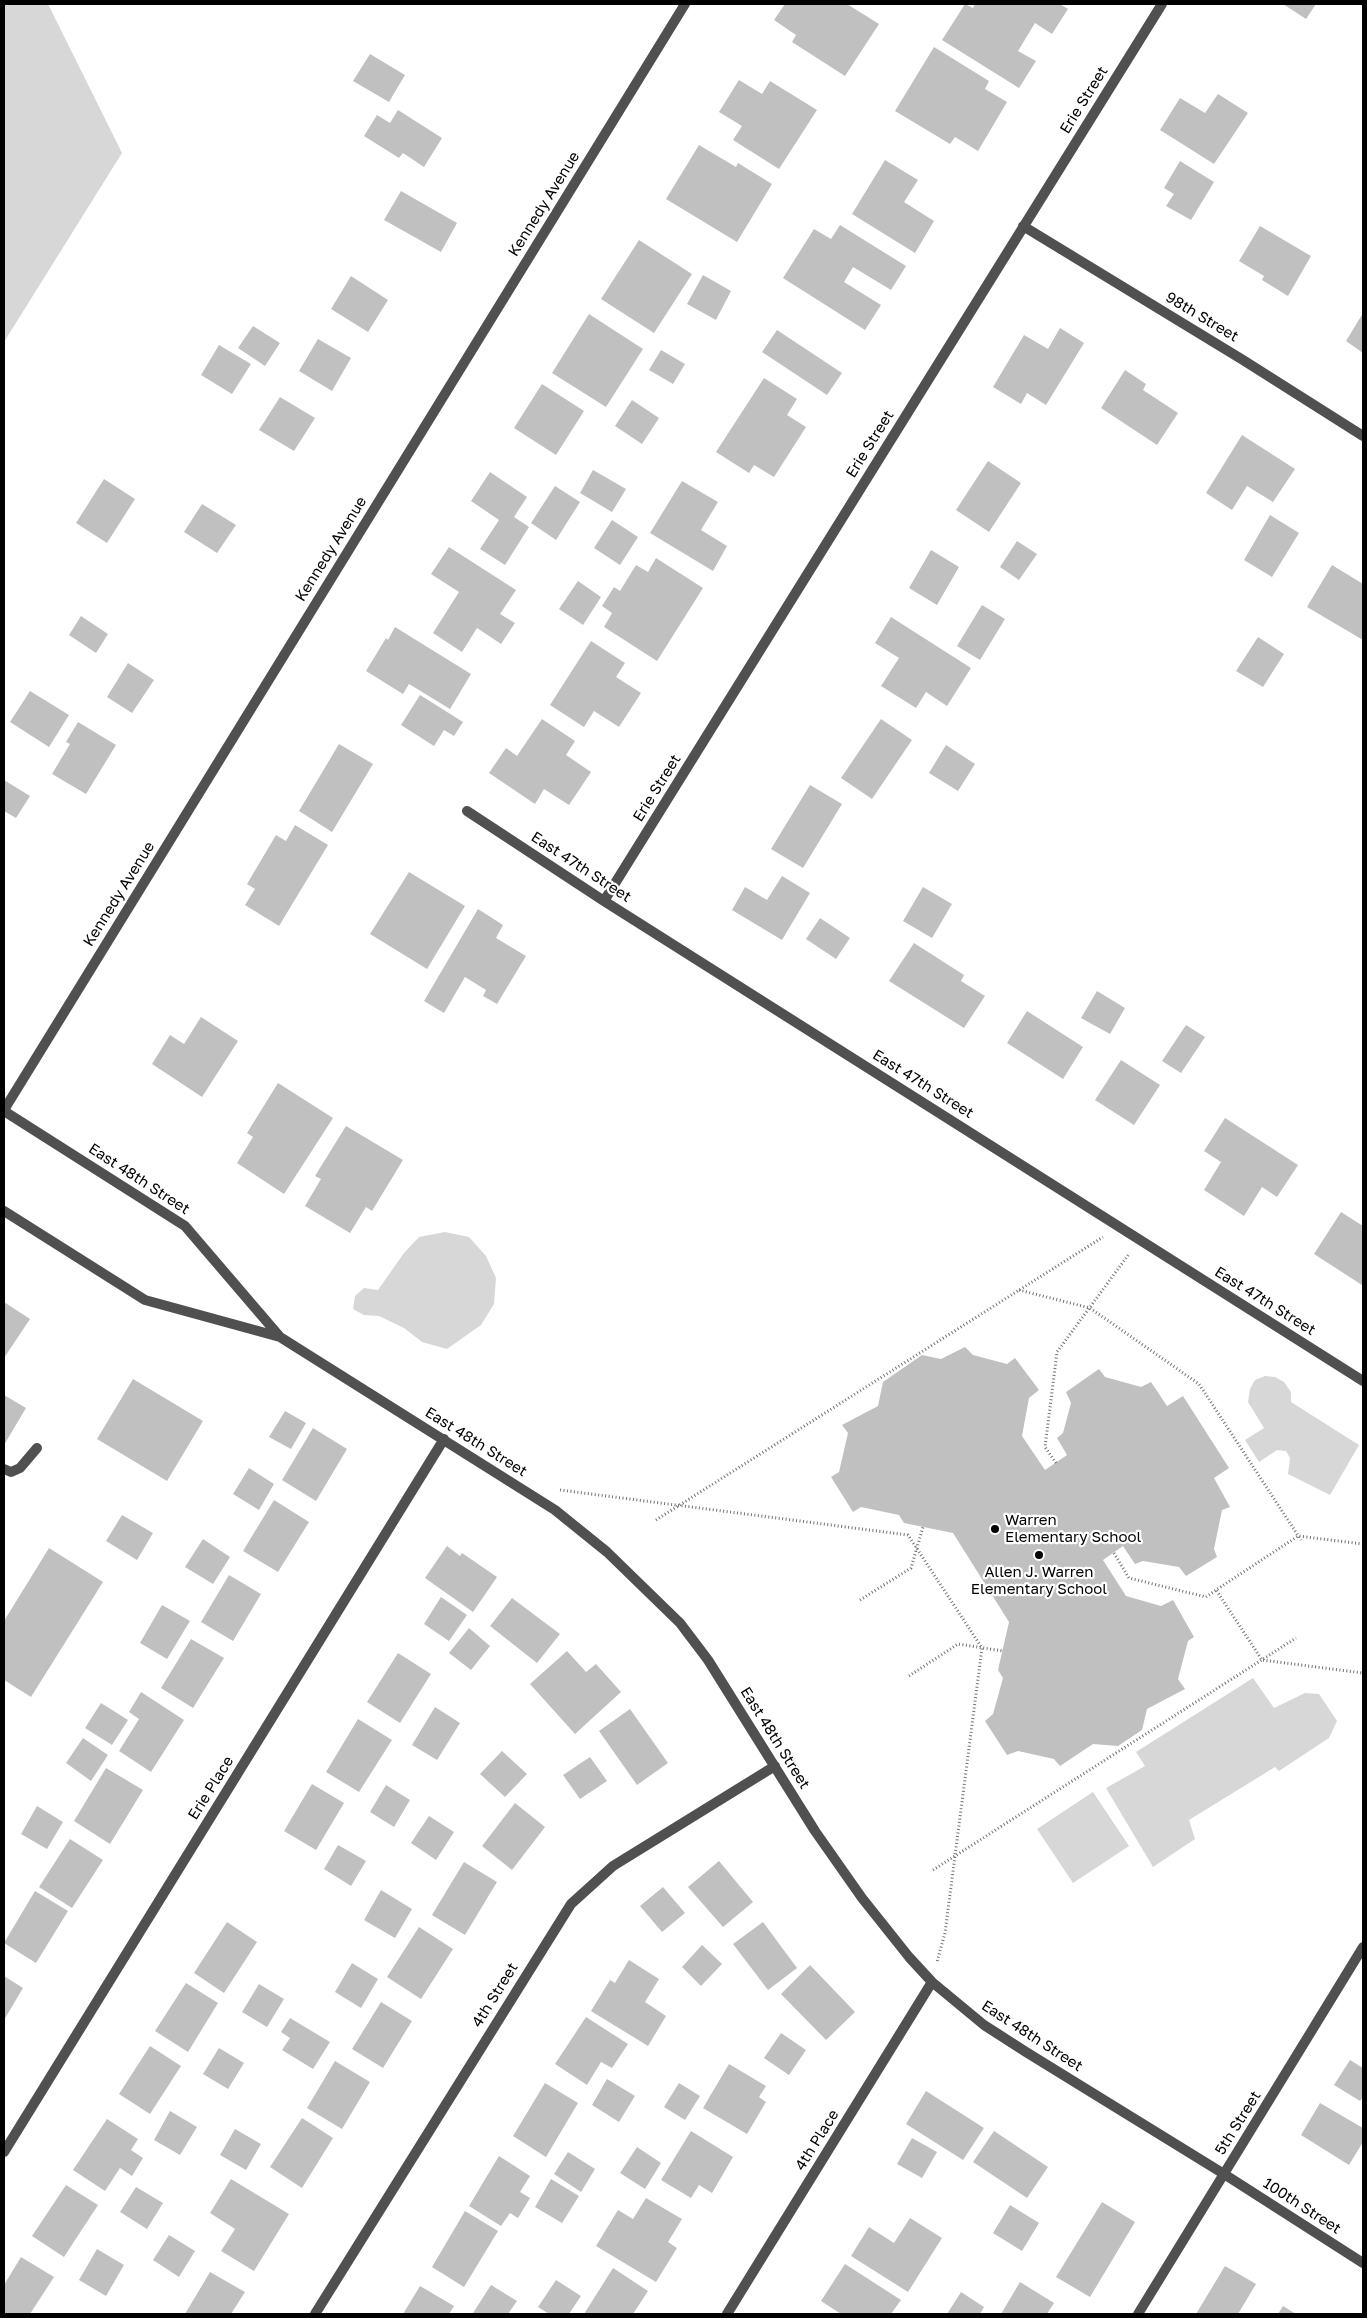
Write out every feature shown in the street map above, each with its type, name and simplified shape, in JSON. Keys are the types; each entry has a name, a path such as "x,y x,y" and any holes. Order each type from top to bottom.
{"street":[{"name":"Kennedy Avenue","path":"4,1110 685,4"},
{"name":"Erie Street","path":"604,900 1162,4"},
{"name":"98th Street","path":"1023,226 1235,354 1363,436"},
{"name":"East 47th Street","path":"467,811 604,900 1363,1381"},
{"name":"East 48th Street","path":"4,1110 185,1226 280,1337"},
{"name":"East 48th Street","path":"4,1211 145,1300 280,1337 555,1510 607,1552 680,1623 708,1660 815,1831 862,1898 909,1957 932,1982 984,2025 1224,2174"},
{"name":"Erie Place","path":"4,2152 444,1440"},
{"path":"4,1469 11,1472 20,1468 37,1448"},
{"name":"4th Street","path":"315,2314 570,1904 613,1866 775,1766"},
{"name":"5th Street","path":"1138,2314 1363,1948"},
{"name":"4th Place","path":"727,2314 932,1982"},
{"name":"100th Street","path":"1224,2174 1363,2263"}],"path":[{"path":"656,1520 1120,1226"},
{"path":"1056,1463 1045,1447 1057,1352 1140,1239"},
{"path":"1019,1290 1090,1308 1199,1384 1300,1538"},
{"path":"553,1489 908,1535 982,1648 945,1933 932,1982"},
{"path":"860,1600 911,1568 923,1527"},
{"path":"1114,1553 1129,1578 1206,1597 1300,1538 1363,1544"},
{"path":"1216,1590 1262,1660 1363,1673"},
{"path":"933,1870 1296,1638"},
{"path":"909,1676 958,1644 1003,1651"}],"shaded area":[{"path":"4,4 48,4 122,153 4,342"},
{"path":"445,1232 469,1237 486,1256 496,1278 494,1304 481,1325 447,1349 422,1342 404,1328 379,1316 364,1315 353,1309 355,1296 364,1288 378,1290 404,1253 419,1237"},
{"path":"1265,1376 1275,1377 1284,1382 1291,1392 1291,1402 1359,1445 1330,1495 1288,1474 1290,1458 1286,1451 1277,1450 1259,1462 1245,1440 1264,1428 1248,1402 1250,1389 1255,1380"},
{"path":"1253,1678 1274,1708 1305,1693 1319,1694 1337,1721 1329,1738 1279,1771 1275,1767 1189,1820 1195,1839 1153,1867 1106,1788 1145,1766 1136,1752"},
{"path":"1093,1792 1129,1846 1073,1883 1037,1829"}],"building":[{"path":"785,4 847,4 879,24 845,76 792,42 796,35 774,20"},
{"path":"965,4 973,8 975,4 1060,4 1068,9 1052,34 1035,23 1018,51 1036,61 1019,88 942,40"},
{"path":"1283,4 1316,4 1306,19"},
{"path":"934,47 989,81 985,89 1007,102 978,151 955,137 950,144 895,111"},
{"path":"370,54 405,75 389,102 353,81"},
{"path":"739,80 762,94 770,81 817,110 779,169 733,140 742,126 719,112"},
{"path":"1218,94 1248,113 1214,164 1160,130 1180,98 1205,113"},
{"path":"398,110 442,138 424,167 403,153 399,158 364,136 377,115 390,123"},
{"path":"699,145 736,167 738,163 772,184 737,242 666,199"},
{"path":"885,160 918,180 904,202 934,221 915,253 852,214"},
{"path":"1180,161 1214,182 1191,220 1166,206 1174,194 1164,188"},
{"path":"401,191 457,223 441,252 384,220"},
{"path":"840,225 906,266 891,290 853,267 844,282 881,305 865,330 783,278 814,229 831,239"},
{"path":"1260,226 1311,256 1288,296 1262,280 1264,276 1239,261"},
{"path":"639,240 692,274 654,333 601,299"},
{"path":"703,275 731,291 716,320 687,304"},
{"path":"351,276 388,300 368,332 331,309"},
{"path":"1363,313 1363,353 1346,341"},
{"path":"589,314 643,349 606,407 552,373"},
{"path":"253,326 280,343 265,366 238,348"},
{"path":"1060,328 1084,343 1046,405 1027,393 1021,404 993,387 1024,335 1048,349"},
{"path":"777,330 842,373 827,395 762,352"},
{"path":"318,339 351,358 332,391 299,371"},
{"path":"219,345 251,364 232,394 201,375"},
{"path":"661,350 685,364 673,384 649,370"},
{"path":"1125,370 1146,384 1143,390 1178,413 1157,445 1101,408"},
{"path":"764,378 797,399 787,415 806,427 774,477 754,465 749,473 716,452"},
{"path":"542,384 584,411 556,455 514,428"},
{"path":"280,397 315,418 294,451 259,430"},
{"path":"632,400 659,418 642,444 615,426"},
{"path":"1242,435 1295,469 1273,502 1247,486 1232,510 1206,493"},
{"path":"988,461 1021,483 989,532 956,510"},
{"path":"593,470 626,489 612,512 580,493"},
{"path":"490,472 527,497 514,517 529,527 505,565 480,549 499,520 471,501"},
{"path":"104,479 135,499 107,543 76,523"},
{"path":"682,481 718,502 701,530 727,546 713,571 650,533"},
{"path":"555,486 580,502 556,540 531,523"},
{"path":"202,504 236,525 217,553 184,532"},
{"path":"1270,515 1299,533 1272,577 1244,560"},
{"path":"612,520 638,537 620,565 594,548"},
{"path":"1017,541 1037,554 1019,580 1000,567"},
{"path":"449,547 516,590 500,614 515,623 501,644 477,628 462,652 433,633 459,592 431,574"},
{"path":"931,550 959,567 937,605 909,588"},
{"path":"656,558 703,588 657,661 604,627 612,613 602,606 614,587 620,591 636,565 648,572"},
{"path":"1332,565 1363,584 1363,640 1307,607"},
{"path":"578,581 601,597 583,625 559,609"},
{"path":"982,605 1005,619 980,660 957,646"},
{"path":"81,616 108,634 96,653 69,635"},
{"path":"891,617 971,668 947,706 926,692 916,708 881,686 899,658 875,643"},
{"path":"395,627 471,674 450,709 409,684 403,694 366,671"},
{"path":"1258,637 1284,654 1263,687 1236,671"},
{"path":"591,641 625,663 616,677 641,693 619,727 594,711 584,727 550,705"},
{"path":"128,663 154,680 132,713 107,697"},
{"path":"30,691 69,715 49,747 10,722"},
{"path":"420,695 463,722 454,736 444,730 434,746 401,725"},
{"path":"542,719 575,741 566,755 591,772 569,805 544,789 535,804 489,773 506,748 517,756"},
{"path":"881,719 912,740 872,799 841,778"},
{"path":"78,722 116,745 86,794 52,774 70,744 66,742"},
{"path":"339,744 373,764 332,832 299,811"},
{"path":"946,745 975,764 958,791 929,773"},
{"path":"4,780 30,796 16,818 4,811"},
{"path":"810,785 842,804 803,868 771,849"},
{"path":"295,825 328,845 279,926 245,905 255,889 247,884 276,835 286,841"},
{"path":"409,872 465,906 427,969 370,934"},
{"path":"782,876 810,893 782,940 732,910 745,887 767,900"},
{"path":"923,887 952,904 932,938 903,921"},
{"path":"478,909 503,925 496,938 526,956 497,1004 483,996 486,990 465,977 444,1013 424,1001"},
{"path":"820,918 850,938 836,959 806,939"},
{"path":"914,943 964,975 961,981 985,996 964,1028 889,981"},
{"path":"1097,991 1125,1008 1110,1034 1081,1018"},
{"path":"1027,1011 1083,1047 1063,1079 1007,1043"},
{"path":"201,1017 238,1041 202,1097 152,1064 170,1035 184,1044"},
{"path":"1186,1025 1205,1037 1181,1073 1162,1061"},
{"path":"1121,1060 1160,1085 1134,1125 1095,1100"},
{"path":"278,1083 333,1118 284,1194 237,1163 253,1137 247,1133"},
{"path":"1225,1118 1298,1165 1277,1197 1262,1187 1244,1216 1204,1190 1221,1162 1204,1151"},
{"path":"346,1126 403,1160 372,1211 366,1207 350,1233 305,1206 321,1179 315,1176"},
{"path":"1341,1212 1363,1226 1362,1285 1314,1254"},
{"path":"4,1302 30,1319 4,1358"},
{"name":"Allen J. Warren Elementary School","path":"965,1347 973,1355 1007,1364 1015,1358 1039,1390 1029,1398 1022,1436 1045,1470 1067,1455 1057,1438 1063,1433 1071,1403 1066,1392 1099,1369 1105,1377 1141,1387 1151,1382 1167,1406 1183,1396 1229,1468 1214,1478 1230,1507 1222,1510 1214,1549 1217,1557 1186,1576 1179,1567 1143,1561 1135,1564 1123,1546 1103,1560 1126,1596 1161,1606 1173,1600 1194,1637 1188,1641 1178,1679 1185,1689 1147,1709 1142,1730 1118,1746 1093,1744 1060,1766 1054,1759 1018,1751 1007,1755 985,1721 993,1714 1003,1678 998,1670 1009,1622 953,1533 904,1523 899,1515 861,1507 853,1512 831,1477 839,1472 848,1433 842,1425 878,1406 883,1382 922,1355 941,1359"},
{"path":"133,1379 203,1421 167,1481 97,1439"},
{"path":"4,1395 26,1408 4,1445"},
{"path":"285,1411 306,1423 291,1449 269,1437"},
{"path":"313,1428 347,1449 316,1501 282,1480"},
{"path":"249,1468 274,1484 259,1510 233,1494"},
{"path":"274,1500 309,1522 278,1572 243,1551"},
{"path":"122,1515 153,1533 137,1560 106,1541"},
{"path":"203,1539 230,1557 213,1584 185,1567"},
{"path":"447,1546 460,1556 462,1553 497,1577 473,1612 425,1578"},
{"path":"49,1548 103,1582 31,1697 4,1680 4,1621"},
{"path":"229,1575 261,1594 233,1641 201,1622"},
{"path":"441,1597 467,1615 449,1641 424,1624"},
{"path":"512,1598 560,1634 537,1663 490,1626"},
{"path":"162,1605 190,1621 167,1659 140,1643"},
{"path":"469,1628 490,1646 471,1670 449,1653"},
{"path":"191,1639 224,1658 193,1708 161,1688"},
{"path":"567,1651 586,1672 596,1664 621,1692 575,1734 530,1684"},
{"path":"398,1653 431,1674 400,1723 367,1702"},
{"path":"141,1692 184,1720 151,1772 119,1751 139,1719 129,1712"},
{"path":"101,1703 128,1720 112,1745 85,1728"},
{"path":"435,1707 460,1723 437,1760 412,1745"},
{"path":"630,1709 668,1763 637,1785 599,1731"},
{"path":"358,1719 392,1740 359,1792 326,1772"},
{"path":"83,1738 108,1755 91,1781 66,1763"},
{"path":"502,1751 527,1774 505,1797 480,1774"},
{"path":"590,1757 607,1781 580,1799 563,1775"},
{"path":"106,1768 143,1790 110,1844 74,1821"},
{"path":"312,1784 344,1803 316,1850 284,1831"},
{"path":"386,1785 410,1800 394,1827 370,1812"},
{"path":"515,1803 545,1827 512,1870 482,1846"},
{"path":"37,1806 63,1822 47,1849 21,1834"},
{"path":"429,1816 454,1832 436,1860 411,1843"},
{"path":"70,1839 103,1860 72,1908 39,1887"},
{"path":"338,1845 366,1861 351,1886 324,1869"},
{"path":"719,1861 753,1902 723,1927 688,1887"},
{"path":"464,1862 497,1882 465,1935 432,1915"},
{"path":"663,1887 685,1913 662,1932 640,1906"},
{"path":"381,1890 412,1909 395,1938 364,1920"},
{"path":"35,1891 68,1911 36,1963 4,1943"},
{"path":"227,1922 257,1942 224,1993 194,1973"},
{"path":"763,1922 797,1968 768,1990 733,1944"},
{"path":"419,1927 453,1949 421,1999 387,1977"},
{"path":"702,1945 722,1964 701,1986 682,1967"},
{"path":"629,1960 659,1979 645,2002 666,2016 648,2046 591,2011 610,1980 615,1983"},
{"path":"352,1963 378,1979 361,2008 335,1992"},
{"path":"810,1965 855,2012 826,2040 781,1994"},
{"path":"4,1976 23,1988 4,2020"},
{"path":"186,1983 218,2003 188,2052 155,2031"},
{"path":"259,1984 284,1999 267,2027 242,2012"},
{"path":"381,2002 412,2021 383,2068 352,2049"},
{"path":"586,2017 628,2044 612,2068 601,2062 587,2085 555,2064"},
{"path":"290,2018 330,2042 313,2069 282,2050 290,2038 281,2032"},
{"path":"781,2033 806,2050 789,2075 764,2058"},
{"path":"150,2046 181,2066 150,2114 119,2094"},
{"path":"219,2048 244,2063 228,2089 203,2074"},
{"path":"1350,2060 1363,2068 1363,2097 1360,2101 1334,2085"},
{"path":"335,2061 370,2082 342,2129 307,2108"},
{"path":"729,2064 766,2086 759,2097 766,2102 747,2134 703,2108"},
{"path":"607,2079 635,2096 619,2122 592,2105"},
{"path":"545,2083 578,2103 546,2157 513,2136"},
{"path":"679,2083 700,2096 685,2120 664,2107"},
{"path":"926,2091 984,2128 963,2160 906,2124"},
{"path":"1320,2103 1363,2128 1363,2142 1349,2165 1301,2135"},
{"path":"170,2111 197,2127 180,2155 154,2140"},
{"path":"302,2118 333,2138 302,2188 270,2167"},
{"path":"107,2119 138,2139 131,2150 143,2158 132,2176 120,2168 105,2191 73,2170"},
{"path":"235,2129 261,2144 246,2170 220,2155"},
{"path":"691,2131 733,2157 712,2193 699,2185 691,2198 661,2180"},
{"path":"994,2131 1048,2167 1027,2198 973,2162"},
{"path":"912,2138 937,2152 922,2178 897,2164"},
{"path":"637,2147 661,2163 645,2189 620,2173"},
{"path":"568,2152 595,2169 581,2192 554,2174"},
{"path":"499,2156 530,2176 520,2192 530,2198 518,2218 510,2213 501,2226 469,2206"},
{"path":"231,2179 289,2214 254,2271 221,2251 235,2229 210,2213"},
{"path":"551,2179 579,2196 562,2223 535,2207"},
{"path":"66,2185 98,2205 64,2257 32,2236"},
{"path":"136,2187 163,2203 147,2229 120,2212"},
{"path":"646,2198 682,2219 668,2242 677,2248 656,2282 596,2246 618,2210 633,2219"},
{"path":"1102,2202 1135,2222 1090,2297 1056,2277"},
{"path":"1010,2205 1039,2223 1022,2251 993,2233"},
{"path":"465,2211 498,2231 464,2287 432,2267"},
{"path":"910,2218 942,2238 908,2292 851,2256 869,2227 894,2243"},
{"path":"169,2235 195,2251 179,2277 153,2260"},
{"path":"97,2249 124,2265 106,2296 79,2280"},
{"path":"21,2257 54,2277 30,2314 4,2314 4,2285"},
{"path":"845,2264 901,2300 891,2314 841,2314 821,2301"},
{"path":"1225,2266 1256,2284 1238,2314 1196,2314"},
{"path":"613,2268 648,2291 633,2314 584,2314"},
{"path":"210,2272 245,2292 231,2314 185,2314"},
{"path":"556,2280 581,2296 569,2314 549,2314 538,2307"},
{"path":"1020,2282 1054,2303 1047,2314 1001,2314"},
{"path":"491,2285 517,2301 508,2314 473,2313"},
{"path":"420,2286 454,2306 449,2314 403,2314"},
{"path":"961,2292 984,2307 980,2314 947,2314"},
{"path":"1283,2306 1296,2314 1278,2314"}],"place":[{"name":"Warren Elementary School","path":"995,1529"},
{"name":"Allen J. Warren Elementary School","path":"1039,1555"}]}
